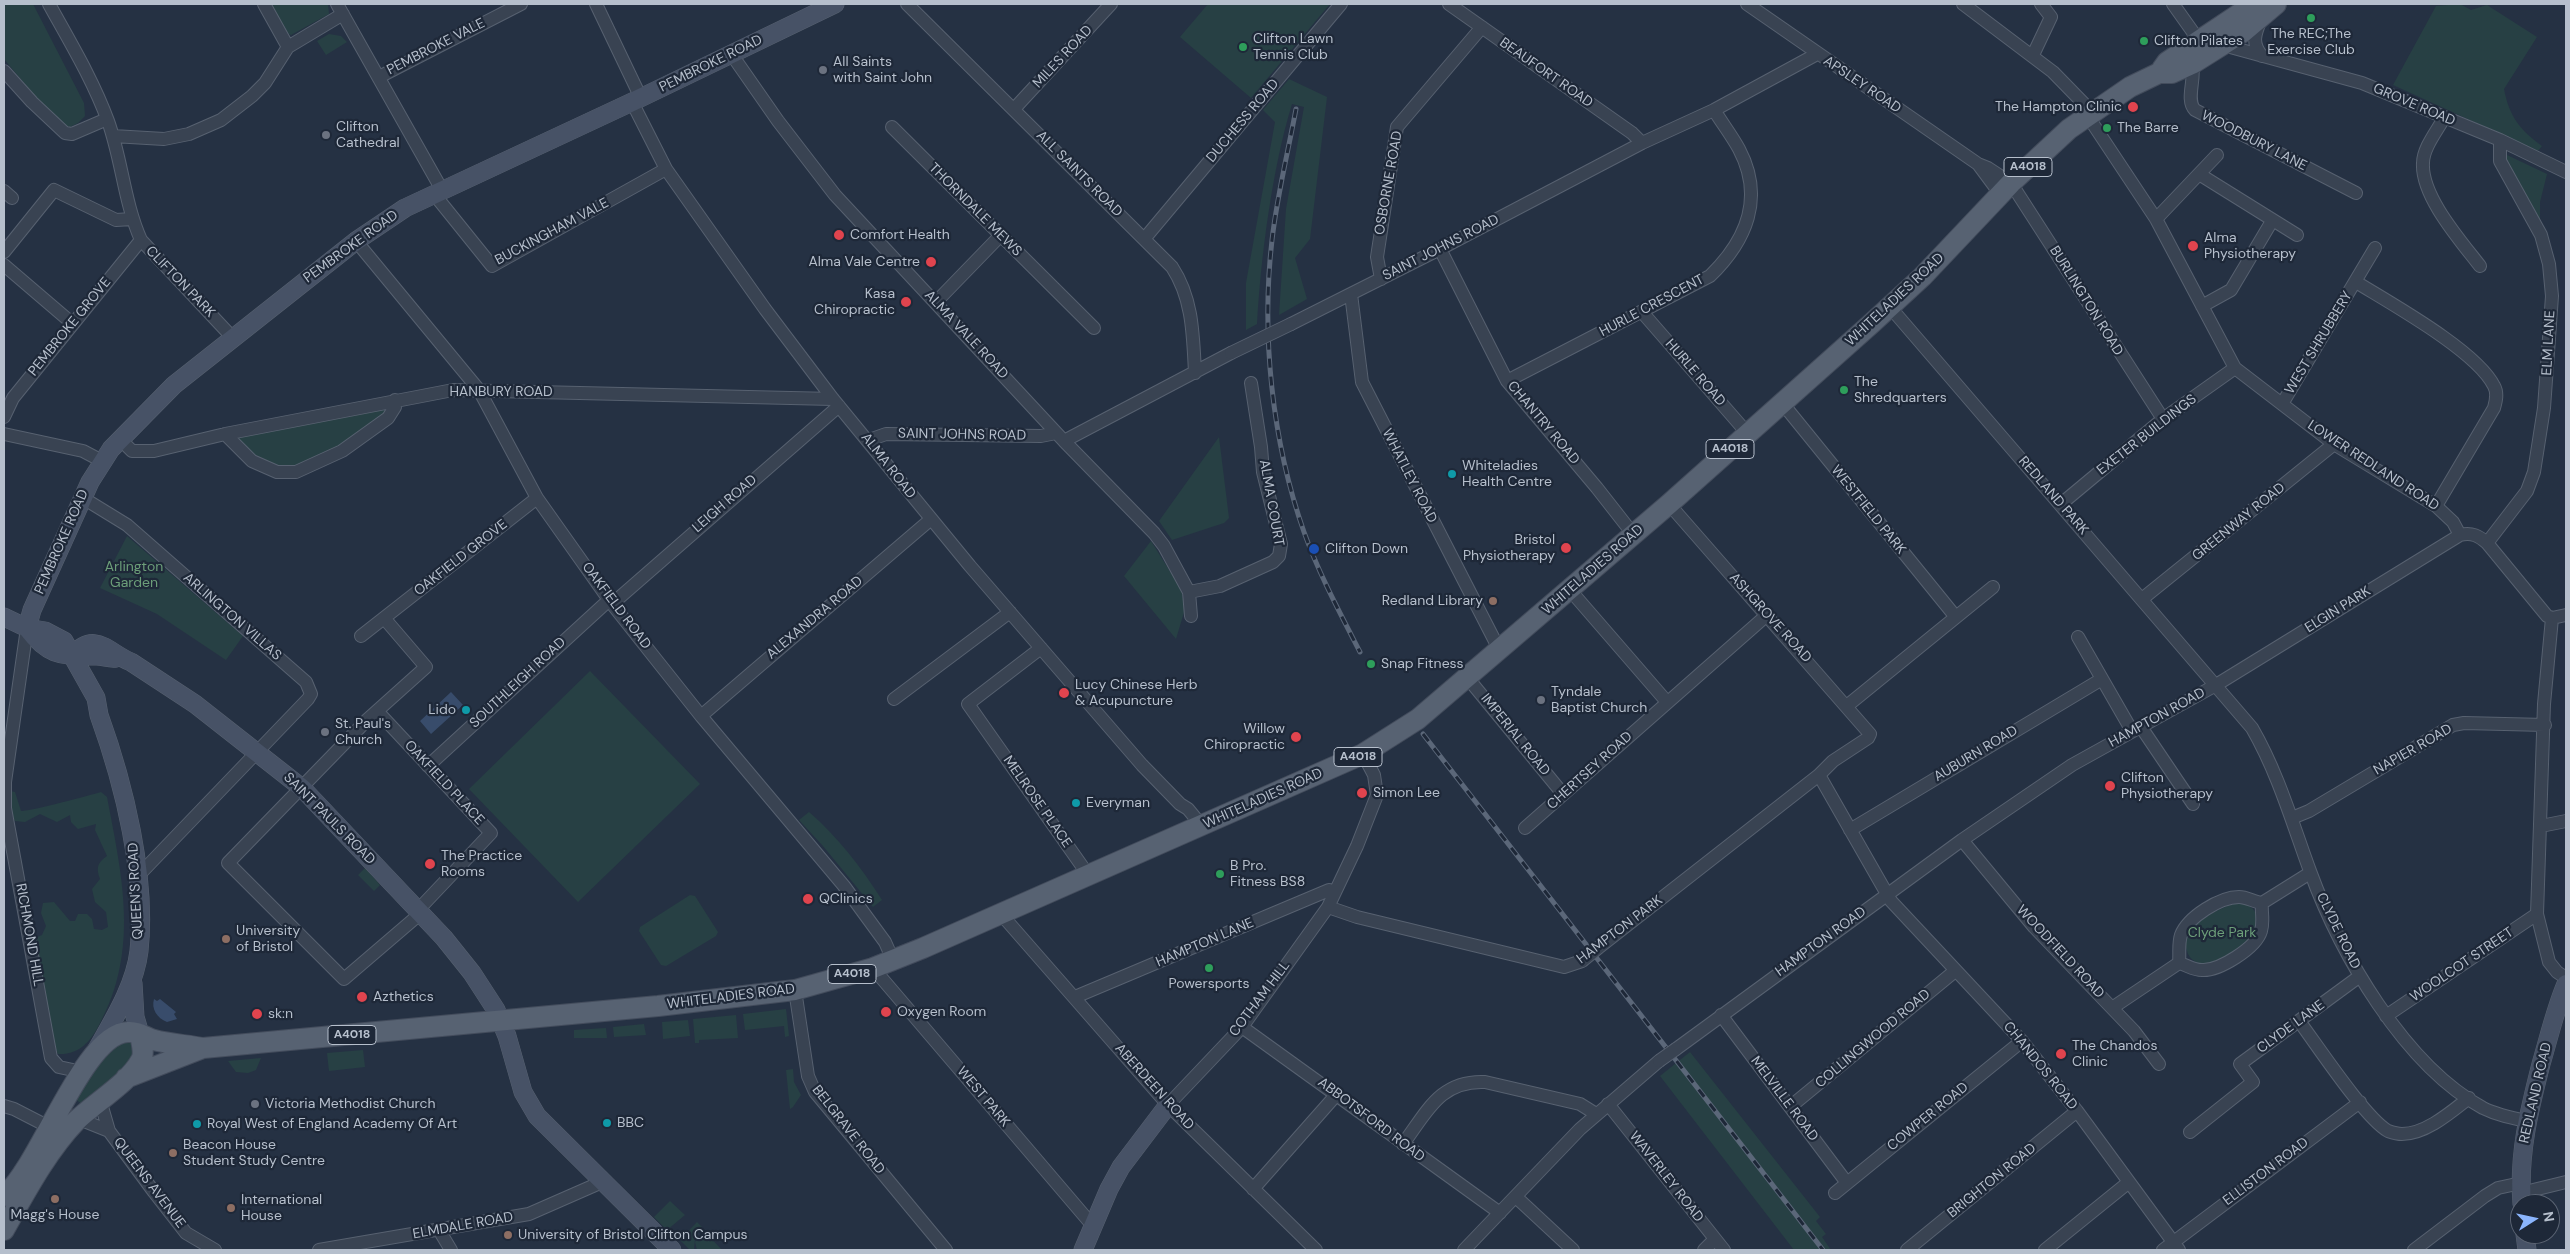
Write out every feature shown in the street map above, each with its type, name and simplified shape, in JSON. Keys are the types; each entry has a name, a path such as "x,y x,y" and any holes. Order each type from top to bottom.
{"main road":[{"name":"PEMBROKE ROAD","path":"27,628 32,610 83,498 102,461 120,439 174,385 232,337 356,241 405,208 732,55 835,4"},
{"name":"WHITELADIES ROAD","path":"203,1048 501,1021 796,990 873,968 893,960 1089,876 1363,754 1418,719 1669,504 1890,307 2006,189 2089,113 2118,94 2159,73 2167,62 2252,8 2276,4"},
{"name":"WHITELADIES ROAD","path":"2159,73 2172,73 2192,64 2223,45 2252,8"},
{"path":"4,617 27,628"},
{"name":"SAINT PAULS ROAD","path":"27,628 38,643 55,652 72,656 119,657 131,662 195,704 302,788 419,911 472,973 501,1021 518,1078 529,1104 547,1127 672,1250"},
{"name":"QUEEN'S ROAD","path":"8,1193 116,1016 133,975 139,952 137,877 123,786 100,715 91,706 73,674 72,656"},
{"path":"133,975 133,1006 140,1034"},
{"name":"REDLAND ROAD","path":"2521,1193 2527,1121 2556,1009 2566,984"},
{"name":"A4018","path":"97,1049 116,1035 128,1032 140,1034 154,1040 203,1048"},
{"name":"A4018","path":"4,1230 50,1155 79,1119 126,1078 141,1060 143,1048 140,1034"},
{"name":"A4018","path":"126,1078 203,1048"},
{"name":"COTHAM HILL","path":"1083,1250 1109,1189 1128,1156 1168,1105"}],"street":[{"name":"CLIFTON PARK","path":"49,4 81,63 107,119 113,136 132,219 140,240 232,337"},
{"path":"264,4 288,46"},
{"name":"PEMBROKE VALE","path":"379,77 521,4"},
{"path":"596,4 637,100"},
{"name":"ALL SAINTS ROAD","path":"907,4 1172,267 1182,282 1188,300 1193,333 1195,373"},
{"name":"MILES ROAD","path":"1014,109 1111,4"},
{"name":"DUCHESS ROAD","path":"1144,238 1341,4"},
{"name":"BEAUFORT ROAD","path":"1449,4 1632,133 1642,144"},
{"name":"APSLEY ROAD","path":"1747,4 1978,164 2006,189"},
{"name":"LOWER REDLAND ROAD","path":"1963,4 2033,55 2053,72 2089,113 2156,219 2236,368 2334,444 2436,506 2453,522 2460,535"},
{"path":"2033,55 2051,17 2040,4"},
{"path":"2174,4 2200,42"},
{"path":"2252,8 2254,40 2256,49 2262,56"},
{"path":"113,136 164,139 189,134 221,120 252,96 265,83 288,46 340,9 379,77 438,192"},
{"name":"OSBORNE ROAD","path":"1381,279 1377,257 1397,127 1482,27"},
{"name":"GROVE ROAD","path":"2223,45 2362,83 2564,168"},
{"name":"SAINT JOHNS ROAD","path":"869,440 886,434 1060,437 1195,373 1231,353 1352,294 1642,144 1714,110 1817,54"},
{"name":"ALMA VALE ROAD","path":"732,55 778,121 835,195 1060,437 1154,533 1164,546 1189,592 1191,616"},
{"name":"WOODBURY LANE","path":"2192,64 2195,74 2191,101 2195,110 2356,193"},
{"path":"4,71 65,134 72,134 107,119"},
{"name":"ALMA ROAD","path":"637,100 666,169 766,309 836,402 869,440 930,520 1142,765 1180,804 1196,829"},
{"name":"HURLE CRESCENT","path":"1507,381 1710,276 1728,259 1747,226 1751,200 1749,177 1740,150 1714,110"},
{"path":"2444,118 2424,155 2424,173 2431,194 2449,226 2480,266"},
{"name":"THORNDALE MEWS","path":"892,127 1094,328"},
{"name":"ELM LANE","path":"2488,543 2528,491 2534,472 2544,408 2552,296 2541,235 2500,161 2500,140"},
{"path":"2156,219 2217,155"},
{"name":"BUCKINGHAM VALE","path":"438,192 492,266 666,169"},
{"path":"2199,174 2297,235"},
{"name":"BURLINGTON ROAD","path":"2006,189 2163,419"},
{"path":"4,252 54,190 116,220 132,219"},
{"path":"2202,306 2231,290 2272,221"},
{"path":"936,302 1000,236"},
{"name":"PEMBROKE GROVE","path":"4,417 8,397 73,324 140,240"},
{"name":"OAKFIELD ROAD","path":"356,241 479,390 537,498 610,602 701,716 844,886 885,942 893,960"},
{"name":"WEST SHRUBBERY","path":"2282,404 2356,282 2374,248"},
{"name":"CHANTRY ROAD","path":"1440,249 1507,381 1598,488 1633,534"},
{"path":"4,265 73,324"},
{"name":"WEST SHRUBBERY","path":"2356,282 2455,345 2479,368 2494,386 2497,398 2494,408 2436,506"},
{"name":"WHATLEY ROAD","path":"1352,294 1362,382 1499,649"},
{"name":"REDLAND PARK","path":"1890,307 2216,685"},
{"name":"HURLE ROAD","path":"1642,312 1748,434"},
{"name":"EXETER BUILDINGS","path":"2061,504 2163,419 2236,368"},
{"name":"ALMA COURT","path":"1189,592 1220,586 1273,562 1279,556 1281,544 1263,472 1251,382"},
{"name":"HANBURY ROAD","path":"120,439 132,450 143,452 395,400 453,390 836,402"},
{"path":"225,434 252,462 277,472 296,472 342,451 388,418 395,407 395,400"},
{"name":"LEIGH ROAD","path":"610,602 836,402"},
{"name":"WESTFIELD PARK","path":"1782,404 1955,616"},
{"path":"4,434 83,451 102,461"},
{"name":"GREENWAY ROAD","path":"2142,600 2334,444"},
{"name":"ARLINGTON VILLAS","path":"83,498 127,525 306,682 311,694 308,700 258,753 137,877"},
{"name":"OAKFIELD GROVE","path":"361,636 537,498"},
{"name":"ASHGROVE ROAD","path":"1669,504 1848,705 1870,734"},
{"name":"ALEXANDRA ROAD","path":"701,716 930,520"},
{"path":"2460,535 2466,533 2477,535 2488,543 2536,605 2547,616 2552,618 2566,615"},
{"name":"ELGIN PARK","path":"2216,685 2460,535"},
{"path":"1848,705 1993,587"},
{"path":"1570,590 1667,702"},
{"name":"SOUTHLEIGH ROAD","path":"424,762 610,602"},
{"path":"894,699 1010,612"},
{"name":"CHERTSEY ROAD","path":"1526,828 1767,615"},
{"path":"384,618 426,667 368,719 228,863 344,979 419,911"},
{"path":"2552,618 2537,872 2537,914 2549,962 2557,972 2566,978"},
{"name":"RICHMOND HILL","path":"27,628 9,725 4,808 51,1058 59,1067 82,1072"},
{"path":"2078,638 2102,679 2136,729 2193,804"},
{"name":"MELROSE PLACE","path":"1041,648 968,704 1089,876"},
{"name":"IMPERIAL ROAD","path":"1466,676 1563,794"},
{"name":"AUBURN ROAD","path":"1850,830 2102,679"},
{"name":"HAMPTON ROAD","path":"1464,1250 1596,1114 1660,1061 1721,1015 1886,894 2072,765 2216,685"},
{"name":"CLYDE ROAD","path":"2216,685 2252,728 2265,750 2292,818 2310,873 2360,976 2386,1016 2433,1070 2469,1098 2499,1115 2527,1121"},
{"name":"OAKFIELD PLACE","path":"378,712 491,833 419,911"},
{"name":"NAPIER ROAD","path":"2292,818 2309,811 2453,725 2464,723 2545,725"},
{"name":"HAMPTON PARK","path":"1328,907 1357,917 1564,967 1582,961 1819,775 1834,761 1868,738 1870,734"},
{"name":"COTHAM HILL","path":"1168,1105 1245,1024 1328,907 1374,804 1377,785 1363,754"},
{"path":"1819,775 1886,894"},
{"path":"2541,826 2566,821"},
{"name":"WOODFIELD ROAD","path":"1962,840 2034,927 2134,1031 2158,1064"},
{"path":"2180,963 2181,936 2184,930 2198,916 2214,905 2232,898 2243,897 2262,903 2310,873"},
{"name":"HAMPTON LANE","path":"1074,997 1329,890 1335,892"},
{"name":"CHANDOS ROAD","path":"1886,894 1955,971 2022,1041 2129,1182 2172,1248"},
{"path":"2180,963 2196,969 2210,970 2241,953 2260,935 2262,903"},
{"name":"ABERDEEN ROAD","path":"1001,914 1168,1105 1316,1250"},
{"name":"WOOLCOT STREET","path":"2386,1016 2537,914"},
{"path":"2112,1008 2180,963"},
{"name":"WEST PARK","path":"873,968 1093,1226"},
{"name":"COLLINGWOOD ROAD","path":"1790,1107 1955,971"},
{"name":"CLYDE LANE","path":"2190,1132 2253,1082 2240,1064 2360,976"},
{"name":"BELGRAVE ROAD","path":"796,990 808,1076 815,1092 946,1250"},
{"name":"MELVILLE ROAD","path":"1721,1015 1847,1184"},
{"path":"2299,1021 2360,1102 2376,1121 2388,1131 2401,1134 2411,1133 2430,1124 2469,1098"},
{"name":"ABBOTSFORD ROAD","path":"1245,1024 1403,1144 1500,1213"},
{"name":"COWPER ROAD","path":"1835,1193 2022,1041"},
{"path":"1403,1144 1440,1096 1458,1084 1485,1082 1580,1104 1596,1114"},
{"path":"1253,1189 1337,1094"},
{"path":"4,1098 9,1107 49,1127"},
{"path":"100,1100 109,1131"},
{"name":"ELLISTON ROAD","path":"2172,1248 2360,1102"},
{"name":"WAVERLEY ROAD","path":"1608,1104 1724,1250"},
{"name":"BRIGHTON ROAD","path":"1907,1250 2077,1111"},
{"path":"79,1119 109,1131"},
{"name":"QUEENS AVENUE","path":"109,1131 186,1232 215,1250"},
{"name":"ELMDALE ROAD","path":"319,1250 529,1214 602,1182"},
{"path":"2045,1250 2129,1182"},
{"path":"2414,1250 2498,1188 2521,1193 2566,1182"},
{"path":"1516,1197 1573,1250"},
{"path":"439,1230 451,1250"},
{"path":"1704,1250 1715,1239"}],"green space":[{"path":"4,4 33,4 84,103 85,116 78,123 70,127 57,123 4,59"},
{"path":"269,4 328,4 329,14 291,35 285,32"},
{"name":"Clifton Lawn Tennis Club","path":"1208,4 1330,4 1251,98 1180,37"},
{"path":"2460,4 2471,10 2487,5 2537,37 2504,89 2512,115 2527,134 2542,146 2538,151 2393,85 2436,6"},
{"path":"329,34 341,36 347,42 326,55 317,41"},
{"path":"1289,79 1327,97 1310,239 1295,258 1307,299 1279,315 1286,209 1304,107 1292,104 1279,156 1268,213 1257,324 1246,330 1246,283 1275,122 1263,110"},
{"path":"2505,154 2547,174 2540,202 2540,222 2505,158"},
{"path":"390,405 381,419 338,449 302,465 278,466 255,458 236,437"},
{"path":"1219,437 1229,518 1224,523 1172,540 1159,521"},
{"name":"Arlington Garden","path":"127,536 243,636 226,660 157,614 100,588"},
{"path":"1151,541 1181,589 1185,609 1176,639 1124,576"},
{"path":"590,671 700,784 578,902 469,789"},
{"path":"10,791 15,792 21,811 101,792 107,797 122,884 124,941 120,969 112,997 96,1031 88,1042 78,1050 65,1054 58,1054 54,1047 35,938 42,935 46,926 41,913 43,903 54,902 70,921 75,921 78,914 87,914 92,919 94,929 102,930 108,927 106,912 95,902 92,889 100,879 98,872 99,863 107,856 95,830 96,824 78,829 71,822 70,815 57,822 40,814 25,822 15,821 11,815"},
{"path":"809,812 839,842 874,888 882,900 873,907 799,820"},
{"path":"365,868 380,885 374,891 358,875"},
{"path":"690,895 695,896 718,932 716,936 666,966 661,965 639,931 640,927"},
{"name":"Clyde Park","path":"2241,902 2247,904 2255,912 2257,918 2253,935 2231,954 2204,965 2193,960 2187,951 2186,942 2189,933 2213,913"},
{"path":"786,1009 789,1036 785,1037 784,1026 745,1030 743,1014"},
{"path":"736,1015 738,1038 699,1040 699,1043 695,1043 693,1019"},
{"path":"688,1020 690,1036 663,1039 662,1022"},
{"path":"644,1024 646,1035 614,1037 613,1027"},
{"path":"606,1028 607,1038 574,1038 574,1030"},
{"path":"113,1041 131,1042 135,1049 131,1061 83,1105 74,1098"},
{"path":"363,1050 365,1067 329,1071 327,1053"},
{"path":"1690,1052 1820,1217 1816,1221 1826,1234 1822,1237 1831,1250 1794,1250 1660,1076"},
{"path":"261,1058 256,1070 248,1073 236,1072 228,1061"},
{"path":"793,1069 794,1082 801,1095 790,1109 786,1070"},
{"path":"670,1201 685,1215 667,1230 654,1217"},
{"path":"697,1222 702,1227 695,1238 694,1250 690,1250 680,1240"},
{"path":"704,1231 722,1250 697,1250 695,1242"}],"water":[{"path":"451,692 463,705 431,734 420,721"},
{"path":"154,999 157,1001 160,999 176,1012 174,1014 177,1019 167,1022 160,1018 154,1010"}],"railway":[{"path":"1296,109 1272,240 1268,313 1272,388 1284,461 1304,532 1323,578 1360,652"},
{"path":"1423,734 1823,1250"}],"place":[{"name":"The REC;The Exercise Club","path":"2311,18"},
{"name":"Clifton Pilates","path":"2144,41"},
{"name":"Clifton Lawn Tennis Club","path":"1243,47"},
{"name":"All Saints with Saint John","path":"823,70"},
{"name":"The Hampton Clinic","path":"2133,107"},
{"name":"The Barre","path":"2107,128"},
{"name":"Clifton Cathedral","path":"326,135"},
{"name":"Comfort Health","path":"839,235"},
{"name":"Alma Physiotherapy","path":"2193,246"},
{"name":"Alma Vale Centre","path":"931,262"},
{"name":"Kasa Chiropractic","path":"906,302"},
{"name":"The Shredquarters","path":"1844,390"},
{"name":"Whiteladies Health Centre","path":"1452,474"},
{"name":"Bristol Physiotherapy","path":"1566,548"},
{"name":"Clifton Down","path":"1314,549"},
{"name":"Redland Library","path":"1493,601"},
{"name":"Snap Fitness","path":"1371,664"},
{"name":"Lucy Chinese Herb & Acupuncture","path":"1064,693"},
{"name":"Tyndale Baptist Church","path":"1541,700"},
{"name":"Lido","path":"466,710"},
{"name":"St. Paul's Church","path":"325,732"},
{"name":"Willow Chiropractic","path":"1296,737"},
{"name":"Clifton Physiotherapy","path":"2110,786"},
{"name":"Simon Lee","path":"1362,793"},
{"name":"Everyman","path":"1076,803"},
{"name":"The Practice Rooms","path":"430,864"},
{"name":"B Pro. Fitness BS8","path":"1220,874"},
{"name":"QClinics","path":"808,899"},
{"name":"University of Bristol","path":"226,939"},
{"name":"Powersports","path":"1209,968"},
{"name":"Azthetics","path":"362,997"},
{"name":"Oxygen Room","path":"886,1012"},
{"name":"sk:n","path":"257,1014"},
{"name":"The Chandos Clinic","path":"2061,1054"},
{"name":"Victoria Methodist Church","path":"255,1104"},
{"name":"BBC","path":"607,1123"},
{"name":"Royal West of England Academy Of Art","path":"197,1124"},
{"name":"Beacon House Student Study Centre","path":"173,1153"},
{"name":"Magg's House","path":"55,1199"},
{"name":"International House","path":"231,1208"},
{"name":"University of Bristol Clifton Campus","path":"508,1235"}]}
